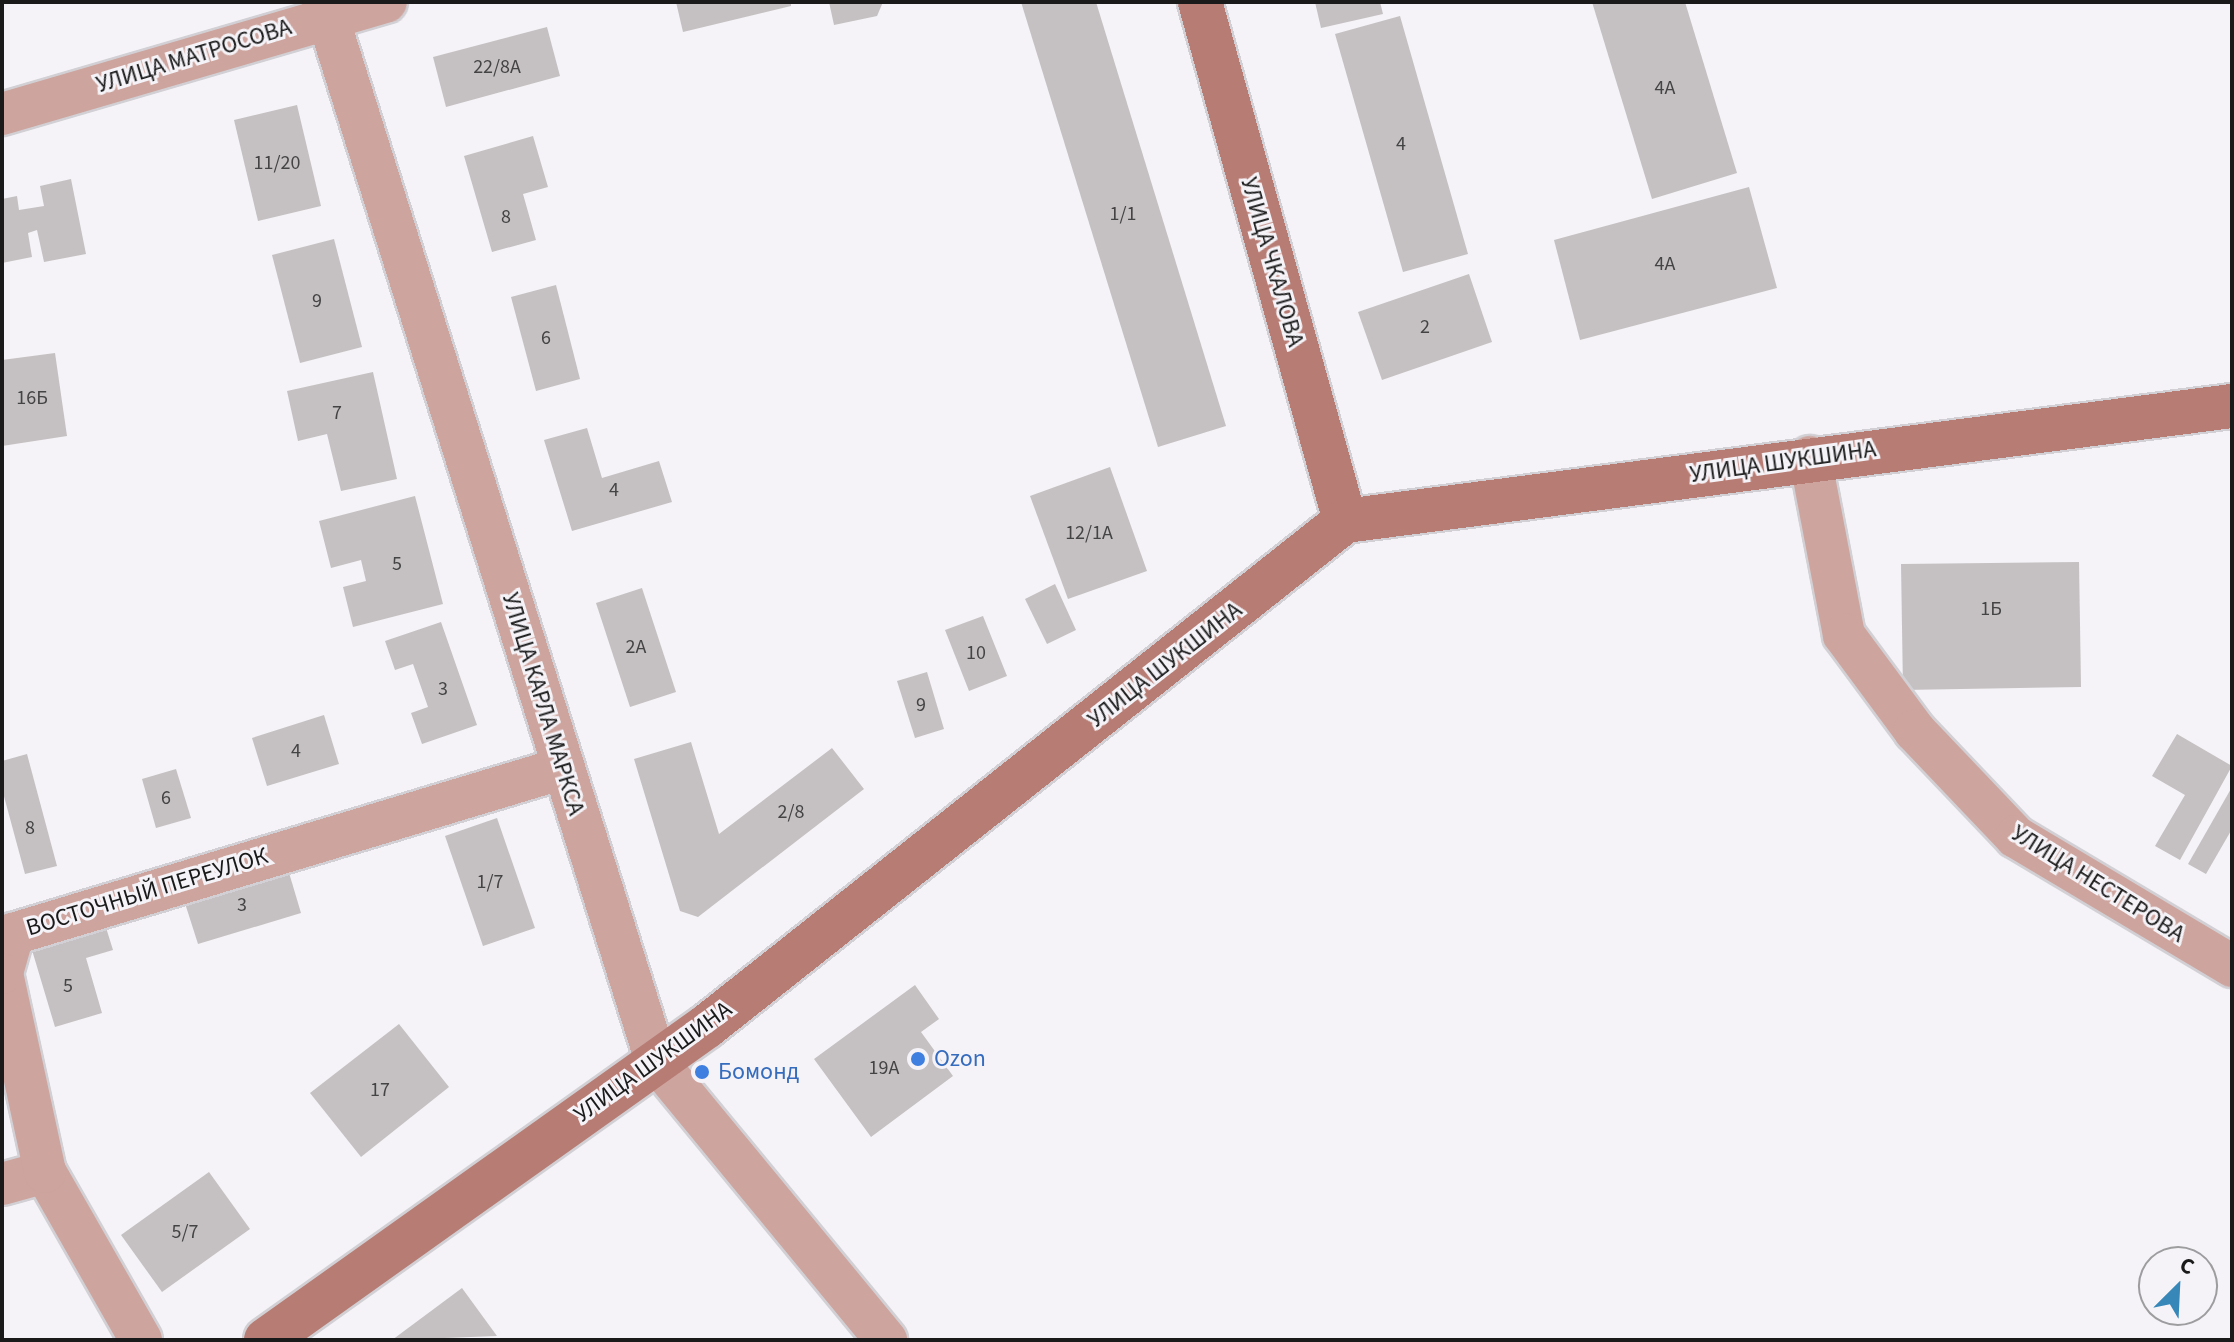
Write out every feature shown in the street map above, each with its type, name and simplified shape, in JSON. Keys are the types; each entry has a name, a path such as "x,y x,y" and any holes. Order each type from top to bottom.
{"street":[{"name":"УЛИЦА МАТРОСОВА","path":"2,114 325,9 386,2"},
{"name":"УЛИЦА ЧКАЛОВА","path":"1200,2 1345,521"},
{"name":"УЛИЦА КАРЛА МАРКСА","path":"325,9 656,1061 886,1340"},
{"name":"УЛИЦА ШУКШИНА","path":"266,1340 720,1016 1345,521 1810,457 2232,406"},
{"name":"УЛИЦА НЕСТЕРОВА","path":"1810,457 1844,635 1915,731 2016,837 2232,966"},
{"name":"ВОСТОЧНЫЙ ПЕРЕУЛОК","path":"141,1340 45,1172 2,973 13,934 563,768"},
{"path":"2,1184 45,1172"}],"building":[{"path":"676,2 791,2 791,6 683,32"},
{"path":"829,2 883,2 877,16 834,25"},
{"path":"1021,2 1096,2 1226,426 1158,447"},
{"path":"1315,2 1380,2 1383,14 1321,28"},
{"path":"1592,2 1685,2 1737,173 1652,199"},
{"path":"1400,16 1468,254 1403,272 1335,34"},
{"path":"547,27 560,76 446,107 433,57"},
{"path":"297,105 321,206 258,221 234,120"},
{"path":"533,136 548,187 523,194 536,240 492,252 464,156"},
{"path":"71,179 86,254 44,262 37,230 28,233 32,257 2,263 2,199 17,196 19,210 44,206 40,186"},
{"path":"1749,187 1777,288 1580,340 1554,240"},
{"path":"334,239 362,347 300,363 272,255"},
{"path":"1469,274 1492,342 1382,380 1358,312"},
{"path":"556,285 580,379 536,391 511,297"},
{"path":"55,353 67,436 2,446 2,360"},
{"path":"373,372 397,479 341,491 327,434 298,441 287,391"},
{"path":"587,428 602,478 659,461 672,502 572,531 544,440"},
{"path":"1110,467 1147,571 1068,599 1030,496"},
{"path":"415,496 443,604 353,627 343,587 366,581 361,560 331,568 319,521"},
{"path":"2079,562 2081,687 1903,690 1901,564"},
{"path":"1055,584 1076,630 1047,644 1025,599"},
{"path":"642,588 676,692 630,707 596,603"},
{"path":"983,616 1007,676 969,691 945,630"},
{"path":"441,622 477,725 422,744 411,713 428,707 413,664 395,670 385,641"},
{"path":"927,672 944,729 915,738 897,681"},
{"path":"324,715 339,764 267,786 252,738"},
{"path":"2177,734 2232,766 2180,860 2155,846 2185,795 2152,776"},
{"path":"691,742 719,834 832,748 864,789 698,917 680,911 634,759"},
{"path":"27,754 57,866 25,874 2,789 2,761"},
{"path":"176,769 191,818 156,828 142,779"},
{"path":"2232,787 2232,829 2206,874 2188,864"},
{"path":"497,818 535,928 483,946 445,836"},
{"path":"287,866 301,913 198,944 183,897"},
{"path":"103,918 113,950 86,958 102,1013 55,1027 29,940"},
{"path":"915,985 939,1019 921,1032 953,1076 871,1137 814,1059"},
{"path":"399,1024 449,1087 361,1157 310,1093"},
{"path":"209,1172 250,1229 162,1292 121,1235"},
{"path":"462,1288 497,1336 392,1340"}],"place":[{"name":"Ozon","path":"918,1059"},
{"name":"Бомонд","path":"702,1072"}]}
